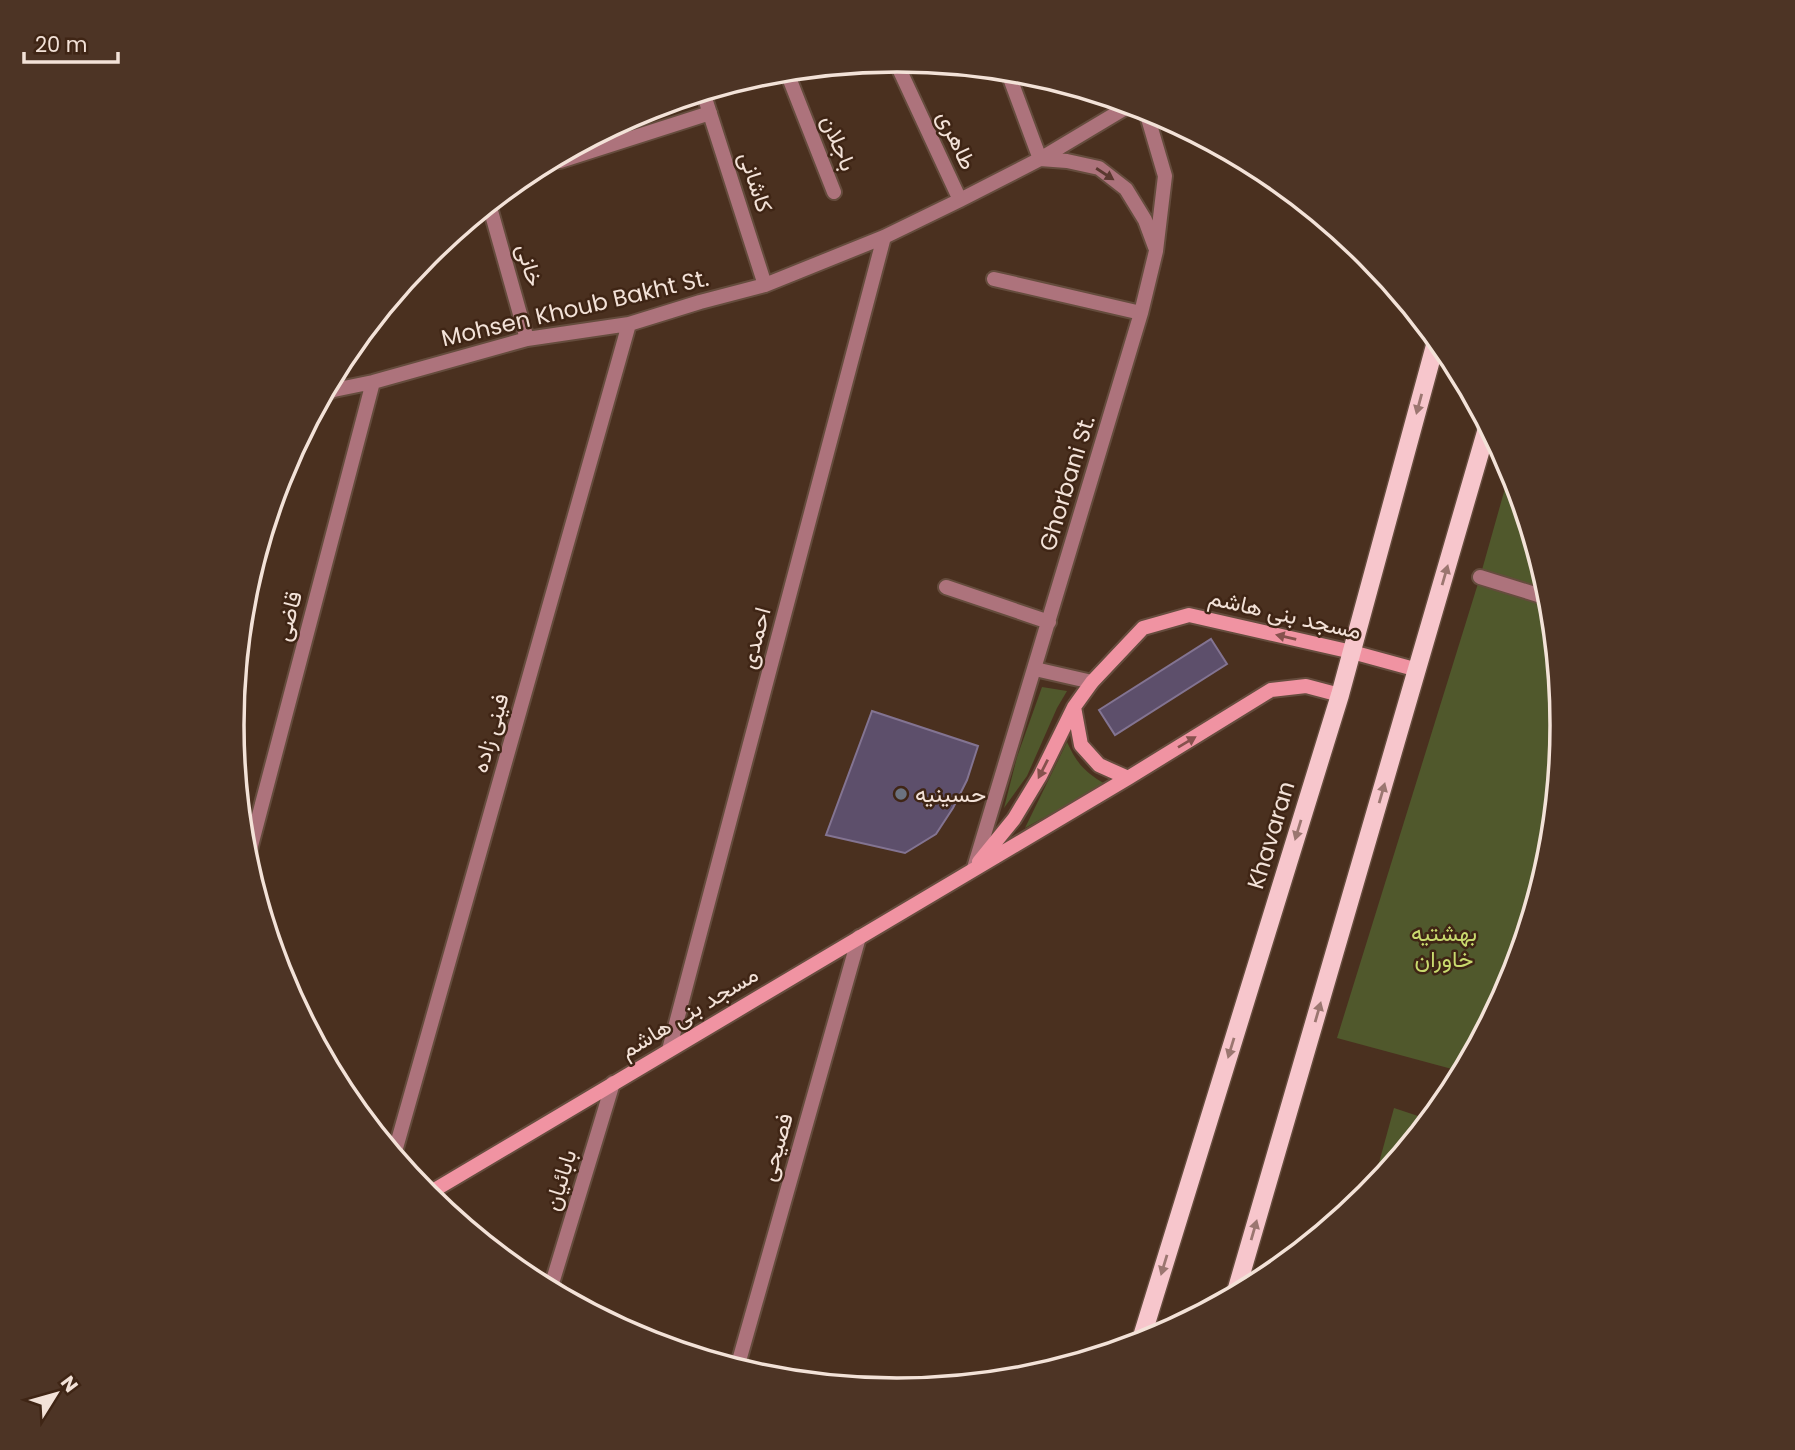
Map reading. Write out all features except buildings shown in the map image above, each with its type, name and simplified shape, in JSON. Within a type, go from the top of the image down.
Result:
[{"type":"main road","name":"Khavaran","points":[[1144,1330],[1340,695],[1433,351]]},
{"type":"main road","points":[[1239,1281],[1484,438]]},
{"type":"main road","name":"مسجد بنی هاشم","points":[[974,868],[1014,818],[1040,776],[1073,708],[1092,682],[1143,628],[1189,615],[1418,670]]},
{"type":"main road","name":"مسجد بنی هاشم","points":[[437,1188],[1128,778],[1271,690],[1306,686],[1340,695]]},
{"type":"main road","points":[[1073,708],[1080,745],[1099,765],[1128,778]]},
{"type":"street","name":"طاهری","points":[[901,72],[960,201]]},
{"type":"street","name":"باجلان","points":[[790,81],[834,192]]},
{"type":"street","points":[[1011,82],[1040,159],[1099,168],[1126,189],[1145,220],[1156,251]]},
{"type":"street","name":"کاشانی","points":[[706,101],[765,285]]},
{"type":"street","name":"Mohsen Khoub Bakht St.","points":[[339,386],[373,382],[527,339],[629,324],[765,285],[884,237],[960,201],[1040,159],[1120,111]]},
{"type":"street","points":[[615,136],[710,113]]},
{"type":"street","name":"Ghorbani St.","points":[[974,868],[1141,313],[1156,251],[1165,176],[1149,122]]},
{"type":"street","name":"خانی","points":[[492,214],[527,339]]},
{"type":"street","name":"احمدی","points":[[669,1050],[884,237]]},
{"type":"street","points":[[994,279],[1141,313]]},
{"type":"street","name":"فینی زاده","points":[[397,1145],[629,324]]},
{"type":"street","name":"قاضی","points":[[254,834],[373,382]]},
{"type":"street","points":[[1480,577],[1537,595]]},
{"type":"street","points":[[946,587],[1049,622]]},
{"type":"street","points":[[1035,669],[1092,682]]},
{"type":"street","name":"فصیحی","points":[[740,1359],[859,937]]},
{"type":"street","name":"بابائیان","points":[[553,1280],[613,1083]]},
{"type":"green space","name":"بهشتیه خاوران","points":[[1505,487],[1528,556],[1545,640],[1551,725],[1549,768],[1538,852],[1516,935],[1483,1014],[1453,1069],[1337,1038]]},
{"type":"green space","points":[[1042,687],[1067,691],[1027,776],[1004,808],[1017,757]]},
{"type":"green space","points":[[1067,742],[1082,767],[1105,784],[1025,828]]},
{"type":"green space","points":[[1394,1108],[1420,1117],[1389,1156],[1378,1168]]},
{"type":"place","name":"حسینیه","points":[[901,794]]}]
